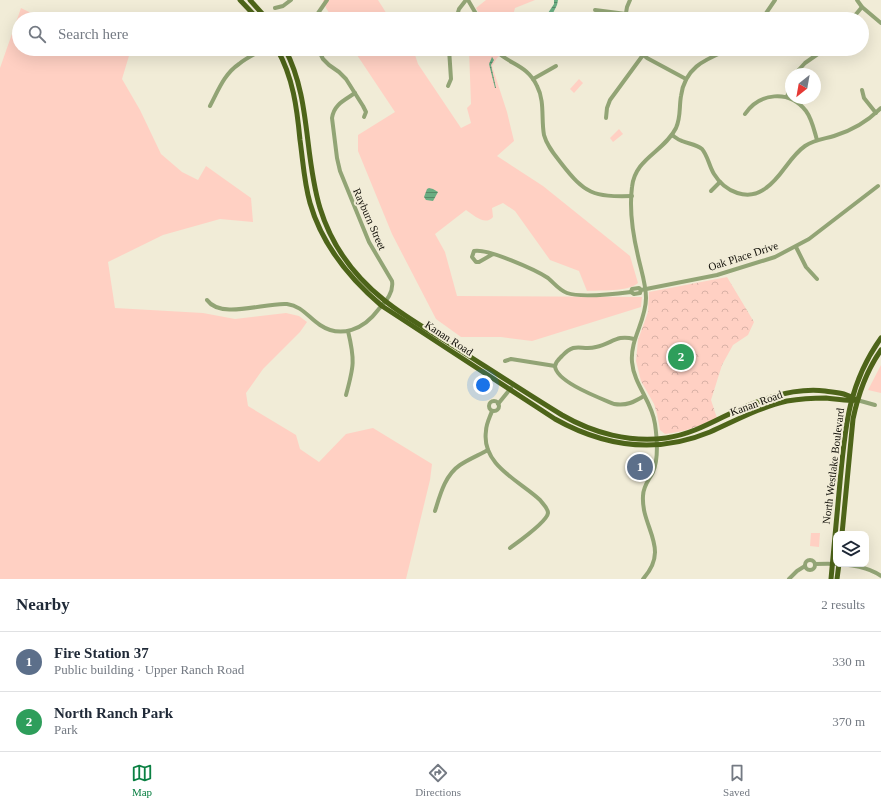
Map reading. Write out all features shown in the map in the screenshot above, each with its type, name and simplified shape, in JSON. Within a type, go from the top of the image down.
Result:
[{"type":"main road","points":[[240,0],[251,12]]},
{"type":"main road","points":[[250,0],[261,12]]},
{"type":"main road","name":"Kanan Road","points":[[280,56],[292,86],[298,117],[306,184],[310,203],[328,245],[342,266],[362,289],[382,306],[555,419],[589,436],[622,444],[656,445],[670,444],[699,436],[764,408],[787,401],[825,398],[854,400]]},
{"type":"main road","name":"Kanan Road","points":[[289,56],[302,95],[313,182],[324,219],[337,246],[348,263],[359,277],[385,301],[562,415],[593,430],[623,437],[656,439],[677,436],[696,430],[763,400],[787,394],[806,391],[845,393],[854,400]]},
{"type":"main road","name":"North Westlake Boulevard","points":[[838,531],[845,429],[862,369],[881,338]]},
{"type":"main road","name":"North Westlake Boulevard","points":[[842,531],[854,400],[881,350]]},
{"type":"main road","name":"North Westlake Boulevard","points":[[831,579],[835,567]]},
{"type":"main road","name":"North Westlake Boulevard","points":[[836,567],[838,579]]},
{"type":"street","points":[[276,8],[283,6],[291,0]]},
{"type":"street","points":[[318,12],[326,0]]},
{"type":"street","points":[[458,12],[467,0],[475,12]]},
{"type":"street","points":[[627,12],[630,0]]},
{"type":"street","points":[[767,12],[775,0]]},
{"type":"street","points":[[857,0],[862,8],[867,12]]},
{"type":"street","points":[[858,12],[862,8]]},
{"type":"street","points":[[595,10],[610,12]]},
{"type":"street","points":[[869,14],[881,23]]},
{"type":"street","points":[[210,106],[223,81],[231,70],[252,56]]},
{"type":"street","points":[[322,56],[329,65],[343,75],[366,112],[364,118]]},
{"type":"street","points":[[448,86],[451,79],[449,56]]},
{"type":"street","points":[[502,56],[523,68],[533,79],[541,96],[543,129],[547,144],[573,178],[583,188],[597,194],[609,196],[632,196]]},
{"type":"street","points":[[606,118],[610,100],[642,56]]},
{"type":"street","points":[[645,56],[686,79]]},
{"type":"street","points":[[643,579],[647,575],[654,559],[654,542],[642,498],[645,487],[656,464],[656,439],[653,413],[636,381],[633,372],[632,356],[634,339],[643,316],[646,299],[634,239],[632,196],[633,180],[640,166],[672,135],[679,120],[681,94],[686,79],[692,70],[703,60],[712,56]]},
{"type":"street","points":[[800,68],[815,56]]},
{"type":"street","points":[[533,79],[556,66]]},
{"type":"street","points":[[862,90],[864,98],[876,114]]},
{"type":"street","name":"Rayburn Street","points":[[207,300],[209,304],[218,308],[228,309],[279,304],[290,305],[304,310],[320,325],[330,330],[348,331],[368,322],[382,306],[392,291],[392,281],[369,242],[336,158],[332,118],[333,112],[338,105],[355,93]]},
{"type":"street","points":[[744,114],[752,105],[762,99],[774,96],[785,98]]},
{"type":"street","points":[[799,104],[806,111],[811,120],[818,140]]},
{"type":"street","points":[[672,135],[681,141],[702,149],[707,156],[713,172],[720,182],[730,190],[739,194],[750,194],[760,192],[771,184],[798,151],[807,145],[818,140],[846,132],[863,123],[876,114],[881,108]]},
{"type":"street","points":[[710,191],[720,182]]},
{"type":"street","name":"Oak Place Drive","points":[[493,254],[479,262],[476,262],[472,257],[472,253],[477,250],[493,254],[509,258],[542,275],[567,293],[614,295],[631,292],[634,294],[643,290],[693,281],[736,270],[775,257],[796,247],[820,232],[878,186]]},
{"type":"street","points":[[796,247],[806,267],[817,279]]},
{"type":"street","points":[[346,395],[353,372],[354,362],[348,331]]},
{"type":"street","points":[[634,339],[621,337],[596,348],[573,348],[568,350],[557,360],[555,366],[557,373],[570,383],[614,404],[628,405],[644,396]]},
{"type":"street","points":[[504,361],[511,359],[555,366]]},
{"type":"street","points":[[492,411],[497,410],[499,407],[498,404],[513,384]]},
{"type":"street","points":[[854,400],[875,405]]},
{"type":"street","points":[[498,404],[494,401],[490,403],[489,408],[492,411],[485,439],[488,450],[492,458],[503,470],[512,479],[530,491],[547,508],[548,513],[546,518],[510,548]]},
{"type":"street","points":[[435,511],[443,485],[454,470],[459,465],[488,450]]},
{"type":"street","points":[[789,579],[809,560],[815,564],[833,564]]},
{"type":"street","points":[[803,567],[810,570],[815,568],[815,564]]},
{"type":"street","points":[[862,567],[881,576]]},
{"type":"green space","points":[[323,0],[378,0],[386,12],[329,12]]},
{"type":"green space","points":[[486,0],[535,0],[515,8],[514,12],[478,12],[476,8]]},
{"type":"green space","points":[[21,8],[29,12],[20,12]]},
{"type":"green space","points":[[12,34],[12,56],[129,56],[122,79],[140,110],[161,154],[182,172],[198,180],[206,166],[251,198],[253,222],[220,219],[163,235],[108,262],[115,308],[203,313],[235,319],[286,313],[299,316],[307,322],[300,332],[263,369],[246,393],[248,406],[296,435],[300,449],[319,462],[346,434],[373,428],[432,464],[430,480],[406,579],[0,579],[0,68]]},
{"type":"green space","points":[[358,56],[415,56],[418,64],[461,128],[471,123],[467,108],[471,104],[469,56],[499,56],[492,66],[507,112],[514,141],[497,156],[543,186],[630,256],[638,283],[628,288],[587,291],[579,271],[550,260],[515,211],[503,203],[492,208],[493,217],[490,220],[487,221],[480,219],[466,210],[435,234],[445,252],[457,296],[642,297],[641,307],[532,341],[501,337],[461,337],[436,319],[392,234],[358,151],[358,135],[395,112]]},
{"type":"green space","points":[[579,79],[583,83],[574,93],[570,89]]},
{"type":"green space","points":[[619,129],[623,134],[613,142],[610,138]]},
{"type":"green space","points":[[727,277],[754,322],[748,335],[733,345],[722,365],[711,400],[717,418],[679,432],[665,434],[660,430],[654,404],[641,381],[636,361],[638,340],[648,312],[649,292]]},
{"type":"green space","points":[[881,365],[881,393],[868,390]]},
{"type":"green space","points":[[811,533],[820,533],[819,547],[810,546]]},
{"type":"shaded area","points":[[554,0],[558,0],[554,12],[549,12],[554,4]]},
{"type":"shaded area","points":[[492,57],[494,60],[491,65],[496,88],[489,64]]},
{"type":"shaded area","points":[[429,188],[438,192],[433,201],[426,200],[424,197],[427,189]]},
{"type":"place","name":"North Ranch Park","points":[[681,357]]},
{"type":"place","name":"Fire Station 37","points":[[640,467]]}]
